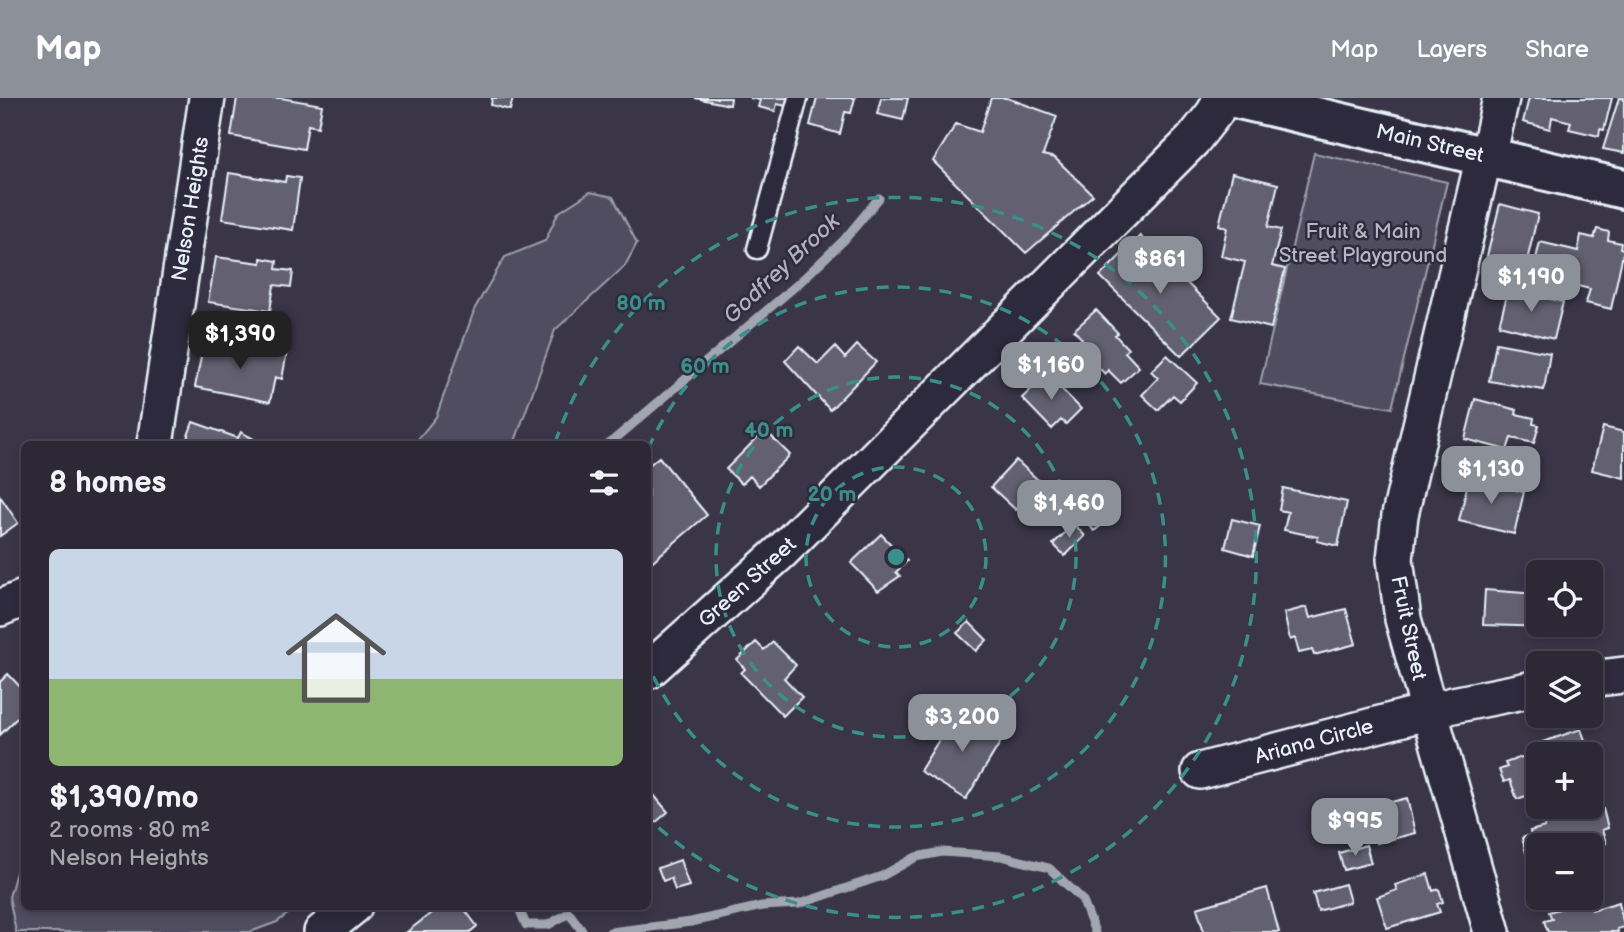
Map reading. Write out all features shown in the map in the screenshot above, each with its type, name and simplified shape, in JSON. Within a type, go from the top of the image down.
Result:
[{"type":"main road","name":"Main Street","points":[[1236,98],[1624,189]]},
{"type":"street","name":"Nelson Heights","points":[[155,441],[207,98]]},
{"type":"street","name":"Green Street","points":[[651,668],[782,551],[1193,140],[1208,122],[1221,98]]},
{"type":"street","name":"Fruit Street","points":[[1492,932],[1400,605],[1396,545],[1404,496],[1501,98]]},
{"type":"street","points":[[0,608],[21,599]]},
{"type":"street","points":[[1603,678],[1624,675]]},
{"type":"street","name":"Ariana Circle","points":[[1200,771],[1429,711],[1526,691]]},
{"type":"street","points":[[322,932],[349,910]]},
{"type":"lane","points":[[757,249],[798,98]]},
{"type":"green space","name":"Fruit & Main Street Playground","points":[[1314,153],[1447,182],[1392,408],[1260,384]]},
{"type":"green space","points":[[590,192],[613,197],[637,243],[625,266],[555,330],[515,441],[416,441],[436,417],[475,308],[505,257],[545,241],[558,213]]},
{"type":"green space","points":[[21,855],[21,910],[293,910],[277,922],[250,932],[16,932],[9,897]]},
{"type":"building","points":[[237,98],[281,98],[322,105],[318,127],[308,125],[304,149],[231,136]]},
{"type":"building","points":[[492,98],[513,98],[510,110],[491,105]]},
{"type":"building","points":[[695,98],[731,98],[730,105]]},
{"type":"building","points":[[750,98],[789,98],[787,106],[777,104],[775,111],[758,107],[760,100]]},
{"type":"building","points":[[817,98],[855,98],[851,113],[845,112],[840,134],[810,125]]},
{"type":"building","points":[[881,98],[908,98],[903,120],[877,114]]},
{"type":"building","points":[[991,98],[1007,98],[1057,116],[1043,155],[1055,158],[1093,195],[1026,253],[933,161],[956,124],[980,132]]},
{"type":"building","points":[[1529,98],[1612,98],[1604,130],[1600,129],[1599,136],[1569,129],[1571,122],[1552,117],[1550,129],[1523,122]]},
{"type":"building","points":[[1619,98],[1624,98],[1624,153],[1603,149]]},
{"type":"building","points":[[229,173],[285,182],[286,176],[300,178],[293,230],[222,219]]},
{"type":"building","points":[[1232,173],[1278,184],[1268,227],[1281,230],[1272,266],[1285,269],[1271,328],[1231,318],[1245,262],[1221,256],[1227,228],[1219,225]]},
{"type":"building","points":[[1500,204],[1538,214],[1526,265],[1521,264],[1517,279],[1496,274],[1495,278],[1487,276],[1492,257],[1487,256]]},
{"type":"building","points":[[1597,229],[1609,232],[1608,240],[1621,243],[1620,248],[1624,249],[1611,309],[1586,303],[1590,289],[1532,275],[1540,242],[1578,251],[1581,235],[1594,238]]},
{"type":"building","points":[[1140,236],[1221,317],[1181,356],[1100,276]]},
{"type":"building","points":[[216,257],[261,263],[261,258],[277,261],[276,269],[293,271],[291,287],[274,285],[270,311],[208,302]]},
{"type":"building","points":[[1509,288],[1563,302],[1554,339],[1499,325]]},
{"type":"building","points":[[1096,310],[1118,333],[1115,335],[1128,349],[1125,352],[1139,367],[1121,383],[1108,370],[1105,374],[1076,345],[1082,339],[1074,330]]},
{"type":"building","points":[[204,342],[263,354],[264,347],[287,352],[282,379],[275,377],[270,402],[195,387]]},
{"type":"building","points":[[1496,343],[1550,353],[1544,390],[1489,381]]},
{"type":"building","points":[[857,345],[876,362],[830,410],[785,361],[799,346],[818,364],[835,347],[845,358]]},
{"type":"building","points":[[1167,355],[1197,383],[1180,401],[1173,395],[1158,410],[1142,395],[1158,378],[1151,371]]},
{"type":"building","points":[[1047,374],[1081,409],[1066,424],[1061,420],[1052,429],[1022,398]]},
{"type":"building","points":[[1475,399],[1517,410],[1516,414],[1534,418],[1533,424],[1539,425],[1534,443],[1511,438],[1507,450],[1465,439]]},
{"type":"building","points":[[193,422],[238,438],[241,432],[258,441],[186,441]]},
{"type":"building","points":[[1603,427],[1624,432],[1624,478],[1592,470]]},
{"type":"building","points":[[765,430],[790,455],[759,486],[750,476],[742,484],[726,469]]},
{"type":"building","points":[[659,457],[707,515],[651,562],[651,464]]},
{"type":"building","points":[[1016,460],[1048,489],[1036,502],[1029,496],[1016,510],[991,487]]},
{"type":"building","points":[[1469,478],[1524,492],[1514,534],[1459,521]]},
{"type":"building","points":[[1283,488],[1347,502],[1338,546],[1317,541],[1318,537],[1284,530],[1288,512],[1279,510]]},
{"type":"building","points":[[0,496],[18,523],[0,536]]},
{"type":"building","points":[[1098,507],[1108,520],[1094,531],[1084,518]]},
{"type":"building","points":[[1232,519],[1260,526],[1253,556],[1225,548]]},
{"type":"building","points":[[1074,524],[1085,536],[1065,556],[1053,544]]},
{"type":"building","points":[[881,534],[907,561],[896,572],[900,576],[878,591],[851,563]]},
{"type":"building","points":[[1485,590],[1526,593],[1526,626],[1483,625]]},
{"type":"building","points":[[1307,607],[1310,618],[1346,609],[1356,644],[1314,655],[1312,650],[1299,653],[1295,638],[1290,640],[1284,613]]},
{"type":"building","points":[[969,622],[987,640],[976,651],[957,633]]},
{"type":"building","points":[[756,642],[764,650],[773,642],[796,665],[784,678],[802,697],[783,716],[741,673],[745,669],[737,660]]},
{"type":"building","points":[[8,674],[21,688],[21,714],[0,735],[0,682]]},
{"type":"building","points":[[957,710],[1003,738],[966,799],[920,771]]},
{"type":"building","points":[[1581,729],[1586,742],[1543,742]]},
{"type":"building","points":[[1526,756],[1526,796],[1517,799],[1510,780],[1504,782],[1499,770],[1507,767],[1505,763]]},
{"type":"building","points":[[651,792],[668,812],[651,826]]},
{"type":"building","points":[[1407,798],[1415,833],[1377,843],[1368,808]]},
{"type":"building","points":[[1603,809],[1608,828],[1602,830],[1603,833],[1530,833],[1545,827],[1544,821],[1603,819]]},
{"type":"building","points":[[1526,837],[1526,852],[1522,838]]},
{"type":"building","points":[[1366,845],[1371,863],[1344,870],[1339,853]]},
{"type":"building","points":[[680,860],[689,886],[675,890],[671,878],[663,881],[658,868]]},
{"type":"building","points":[[1428,874],[1433,891],[1439,889],[1443,902],[1437,904],[1440,912],[1387,928],[1377,897],[1397,890],[1395,885]]},
{"type":"building","points":[[1345,884],[1350,902],[1318,911],[1313,893]]},
{"type":"building","points":[[1267,888],[1279,932],[1204,932],[1197,908]]},
{"type":"building","points":[[1619,902],[1624,927],[1617,929],[1618,932],[1548,932],[1544,921],[1552,919],[1549,912],[1603,910],[1603,907]]},
{"type":"building","points":[[435,910],[465,910],[477,926],[470,932],[407,932]]},
{"type":"waterway","name":"Godfrey Brook","points":[[613,441],[799,283],[844,240],[879,198]]},
{"type":"waterway","name":"Godfrey Brook","points":[[610,932],[691,922],[762,906],[799,904],[882,876],[916,857],[942,852],[1001,856],[1049,868],[1082,899],[1095,932]]},
{"type":"waterway","name":"Godfrey Brook","points":[[520,910],[526,925],[548,925],[569,913],[583,932]]}]
